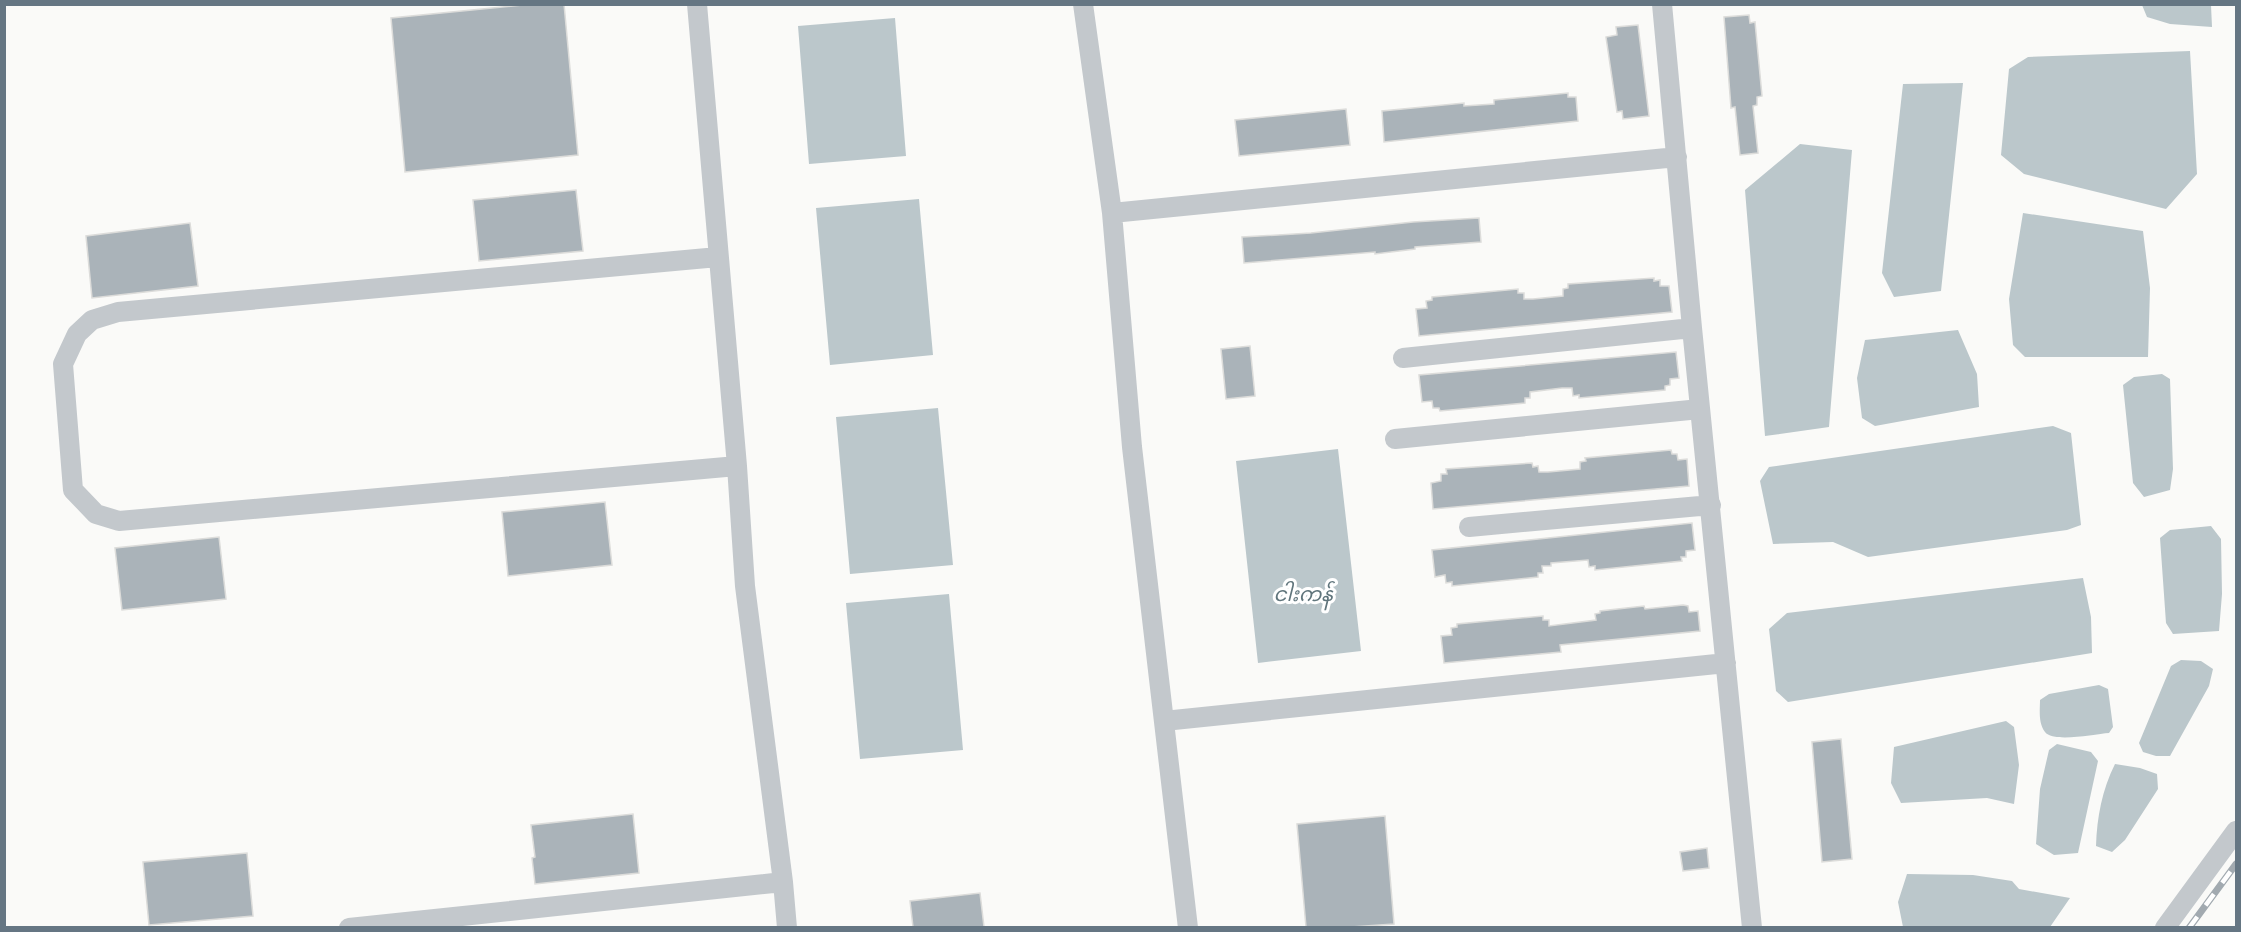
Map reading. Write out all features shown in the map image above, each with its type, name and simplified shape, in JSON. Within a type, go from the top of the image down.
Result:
[{"type":"street","points":[[697,4],[717,257],[737,466],[745,586],[787,927]]},
{"type":"street","points":[[1083,4],[1112,213],[1132,447],[1188,927]]},
{"type":"street","points":[[1662,4],[1752,927]]},
{"type":"street","points":[[1112,213],[1677,157]]},
{"type":"street","points":[[717,257],[118,312],[92,320],[77,334],[63,364],[73,490],[96,514],[119,521],[737,466]]},
{"type":"street","points":[[1403,358],[1692,328]]},
{"type":"street","points":[[1395,439],[1700,409]]},
{"type":"street","points":[[1469,527],[1711,505]]},
{"type":"street","points":[[1164,721],[1726,663]]},
{"type":"street","points":[[2165,927],[2236,832]]},
{"type":"street","points":[[349,927],[783,882]]},
{"type":"water","points":[[2142,5],[2211,5],[2212,27],[2170,24],[2147,17]]},
{"type":"water","points":[[895,18],[906,156],[809,164],[798,26]]},
{"type":"water","points":[[2190,51],[2197,174],[2166,209],[2024,174],[2001,155],[2009,69],[2028,57]]},
{"type":"water","points":[[1963,83],[1941,291],[1894,297],[1882,273],[1903,84]]},
{"type":"water","points":[[1800,144],[1852,150],[1829,427],[1765,436],[1745,190]]},
{"type":"water","points":[[919,199],[933,355],[830,365],[816,208]]},
{"type":"water","points":[[2023,213],[2143,231],[2150,288],[2148,357],[2025,357],[2013,345],[2009,299]]},
{"type":"water","points":[[1958,330],[1977,374],[1979,407],[1875,426],[1862,418],[1857,378],[1865,340]]},
{"type":"water","points":[[2162,374],[2170,379],[2173,469],[2170,490],[2144,497],[2133,483],[2123,385],[2134,377]]},
{"type":"water","points":[[938,408],[953,565],[850,574],[836,417]]},
{"type":"water","points":[[2053,426],[2071,433],[2081,525],[2067,530],[1868,557],[1833,542],[1773,544],[1760,481],[1769,467]]},
{"type":"water","name":"ငါးကန်","points":[[1338,449],[1361,651],[1258,663],[1236,461]]},
{"type":"water","points":[[2211,526],[2221,539],[2222,594],[2219,631],[2173,634],[2166,623],[2160,538],[2170,530]]},
{"type":"water","points":[[2083,578],[2091,617],[2092,653],[1788,702],[1776,691],[1769,629],[1787,613]]},
{"type":"water","points":[[949,594],[963,750],[860,759],[846,603]]},
{"type":"water","points":[[2181,660],[2201,661],[2213,669],[2209,686],[2170,756],[2156,756],[2143,752],[2139,743],[2171,666]]},
{"type":"water","points":[[2099,685],[2108,689],[2113,727],[2109,733],[2056,737],[2045,732],[2040,720],[2040,700],[2049,694]]},
{"type":"water","points":[[2006,721],[2014,727],[2019,765],[2014,804],[1987,798],[1901,803],[1891,783],[1894,747]]},
{"type":"water","points":[[2057,744],[2091,752],[2098,761],[2078,853],[2054,855],[2036,844],[2040,789],[2049,750]]},
{"type":"water","points":[[2115,764],[2140,768],[2157,774],[2158,789],[2125,840],[2112,852],[2096,846],[2101,804]]},
{"type":"water","points":[[1907,874],[1973,875],[2012,881],[2019,889],[2070,898],[2050,927],[1903,927],[1898,902]]},
{"type":"building","points":[[532,4],[564,4],[578,155],[405,172],[391,18]]},
{"type":"building","points":[[1749,15],[1750,23],[1755,22],[1762,96],[1757,97],[1757,105],[1753,106],[1758,153],[1740,155],[1735,107],[1731,108],[1724,17]]},
{"type":"building","points":[[1638,25],[1649,116],[1623,119],[1622,111],[1617,112],[1606,37],[1617,35],[1616,27]]},
{"type":"building","points":[[1568,93],[1568,97],[1576,97],[1578,121],[1384,142],[1382,111],[1464,103],[1464,106],[1494,104],[1494,100]]},
{"type":"building","points":[[1346,109],[1350,145],[1239,156],[1235,120]]},
{"type":"building","points":[[576,190],[583,251],[479,261],[473,200]]},
{"type":"building","points":[[1479,218],[1481,242],[1415,247],[1415,249],[1375,254],[1375,252],[1244,263],[1242,237]]},
{"type":"building","points":[[190,223],[198,286],[92,298],[86,236]]},
{"type":"building","points":[[1654,278],[1654,281],[1660,280],[1660,286],[1669,286],[1672,312],[1419,336],[1416,309],[1427,308],[1426,301],[1432,300],[1432,297],[1518,289],[1518,293],[1524,293],[1524,299],[1533,299],[1563,296],[1563,289],[1568,288],[1568,284]]},
{"type":"building","points":[[1250,346],[1255,396],[1226,399],[1221,349]]},
{"type":"building","points":[[1676,352],[1679,378],[1670,379],[1670,385],[1665,386],[1665,390],[1579,398],[1579,395],[1573,396],[1572,388],[1562,388],[1530,392],[1530,398],[1525,398],[1525,403],[1440,411],[1439,408],[1433,408],[1432,401],[1422,402],[1419,375]]},
{"type":"building","points":[[1671,450],[1672,454],[1677,454],[1678,460],[1687,459],[1689,486],[1433,509],[1431,483],[1441,481],[1441,474],[1447,474],[1446,469],[1532,463],[1533,467],[1538,466],[1539,472],[1548,472],[1580,469],[1580,462],[1586,461],[1585,458]]},
{"type":"building","points":[[605,502],[612,565],[508,576],[502,512]]},
{"type":"building","points":[[1692,523],[1695,550],[1686,551],[1686,557],[1681,557],[1682,561],[1595,570],[1595,566],[1589,567],[1588,560],[1551,563],[1551,566],[1542,566],[1543,573],[1538,573],[1538,577],[1452,586],[1452,582],[1446,583],[1445,575],[1435,577],[1432,550]]},
{"type":"building","points":[[219,537],[226,599],[122,610],[115,548]]},
{"type":"building","points":[[1644,606],[1645,609],[1688,606],[1689,612],[1698,611],[1700,631],[1560,645],[1561,652],[1444,663],[1441,636],[1452,635],[1451,628],[1457,627],[1457,624],[1543,616],[1543,620],[1549,620],[1549,626],[1596,620],[1595,614],[1600,611]]},
{"type":"building","points":[[1841,739],[1852,859],[1822,862],[1812,742]]},
{"type":"building","points":[[633,814],[639,873],[535,884],[532,858],[535,857],[531,825]]},
{"type":"building","points":[[1385,816],[1394,924],[1306,927],[1297,824]]},
{"type":"building","points":[[1707,848],[1709,868],[1683,871],[1680,852]]},
{"type":"building","points":[[247,853],[253,916],[149,925],[143,862]]},
{"type":"building","points":[[980,893],[984,927],[913,927],[910,901]]},
{"type":"railway","points":[[2189,928],[2236,864]]}]
